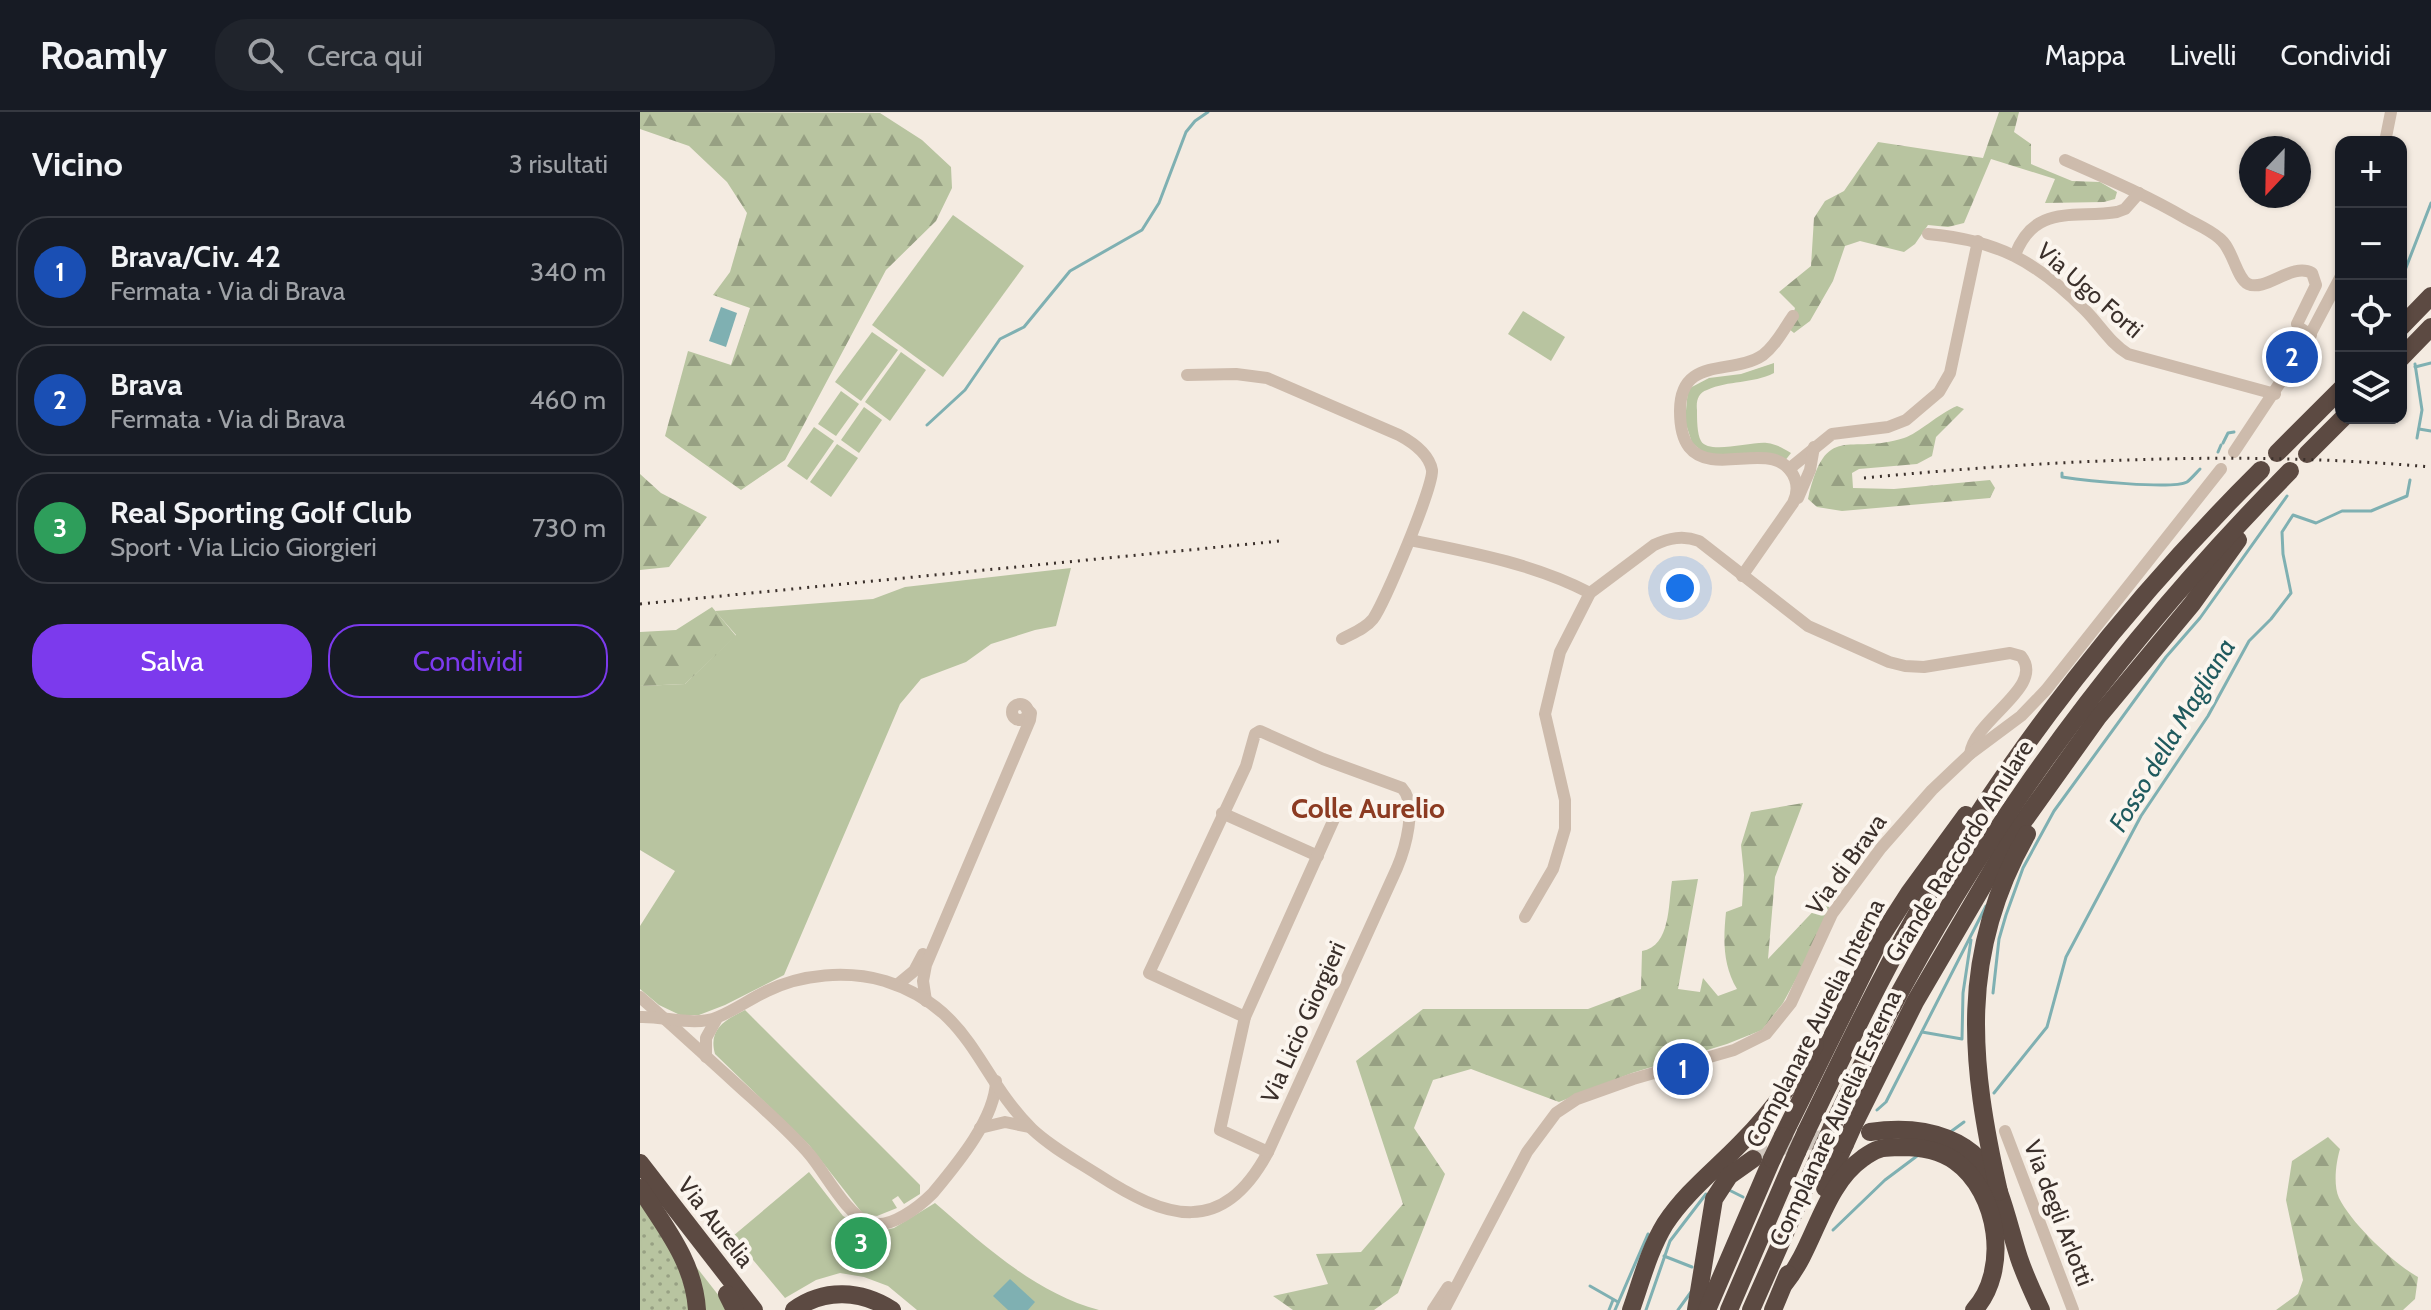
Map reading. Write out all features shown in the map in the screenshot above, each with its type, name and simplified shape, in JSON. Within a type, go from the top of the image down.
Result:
[{"type":"highway","points":[[2407,321],[2431,296]]},
{"type":"highway","points":[[2407,352],[2431,327]]},
{"type":"highway","points":[[2277,453],[2335,395]]},
{"type":"highway","points":[[2307,454],[2337,424]]},
{"type":"highway","name":"Grande Raccordo Anulare","points":[[1729,1310],[1806,1132],[1866,1007],[1920,908],[1973,824],[2030,740],[2084,669],[2179,557],[2261,470]]},
{"type":"highway","name":"Grande Raccordo Anulare","points":[[1751,1310],[1832,1127],[1885,1018],[1974,862],[2034,772],[2134,642],[2285,477]]},
{"type":"highway","name":"Complanare Aurelia Esterna","points":[[1773,1310],[1845,1144],[1862,1128],[1897,1035],[2008,843],[2070,755],[2198,596],[2285,477]]},
{"type":"highway","name":"Complanare Aurelia Interna","points":[[1707,1310],[1772,1159],[1866,965],[1895,914],[1955,829],[2003,768],[2030,740]]},
{"type":"highway","points":[[2041,1310],[2020,1260],[1999,1192],[1976,1069],[1974,1017],[1980,960],[1988,929],[2019,849],[2063,776],[2070,755]]},
{"type":"highway","points":[[1631,1310],[1651,1252],[1667,1221],[1691,1190],[1741,1144],[1781,1100],[1866,965]]},
{"type":"highway","points":[[1862,1128],[1952,1149],[1985,1167],[1999,1192]]},
{"type":"highway","points":[[1785,1283],[1805,1254],[1833,1194],[1848,1171],[1872,1152],[1914,1138]]},
{"type":"highway","points":[[1952,1149],[1976,1183],[1989,1212],[1994,1233],[1996,1261],[1993,1278],[1974,1310]]},
{"type":"highway","points":[[640,1155],[662,1192]]},
{"type":"highway","points":[[1696,1310],[1714,1199],[1729,1176],[1753,1159]]},
{"type":"highway","name":"Via Aurelia","points":[[640,1163],[754,1310]]},
{"type":"highway","points":[[640,1185],[685,1261],[694,1287],[697,1310]]},
{"type":"highway","name":"Via Aurelia","points":[[640,1185],[734,1305]]},
{"type":"highway","points":[[794,1310],[815,1299],[840,1294],[868,1298],[892,1310]]},
{"type":"street","points":[[2386,136],[2391,112]]},
{"type":"street","points":[[2065,160],[2139,193],[2221,239],[2248,284],[2257,285],[2301,270],[2312,273],[2316,285],[2297,324],[2311,335]]},
{"type":"street","name":"Via Ugo Forti","points":[[2015,255],[2027,234],[2043,220],[2064,215],[2117,212],[2127,207],[2139,193]]},
{"type":"street","name":"Via Ugo Forti","points":[[1928,234],[1978,241],[2015,255],[2066,293],[2128,354],[2275,394]]},
{"type":"street","points":[[1789,469],[1832,434],[1888,427],[1902,422],[1944,386],[1950,373],[1978,241]]},
{"type":"street","points":[[2234,452],[2275,394],[2311,335],[2339,280]]},
{"type":"street","points":[[1793,316],[1777,341],[1762,356],[1696,375],[1683,392],[1680,413],[1685,440],[1702,457],[1718,460],[1762,459],[1789,469],[1797,486],[1793,503]]},
{"type":"street","points":[[1187,375],[1236,374],[1267,378],[1386,428],[1411,442],[1426,458],[1432,472],[1410,540],[1375,616],[1364,628],[1342,639]]},
{"type":"street","points":[[1742,576],[1802,492],[1814,447]]},
{"type":"street","name":"Via di Brava","points":[[1444,1310],[1527,1152],[1550,1118],[1577,1099],[1633,1079],[1745,1047],[1766,1034],[1791,1003],[1832,914],[1916,806],[1970,754],[2021,716],[2046,690],[2221,469]]},
{"type":"street","points":[[1525,917],[1553,869],[1563,841],[1565,800],[1546,726],[1545,708],[1560,652],[1581,609],[1595,590],[1654,545],[1677,537],[1702,543],[1808,626],[1897,664],[1924,667],[2006,653],[2021,656],[2028,668],[2026,679],[1978,732],[1970,754]]},
{"type":"street","points":[[1410,540],[1485,555],[1577,587],[1595,590]]},
{"type":"street","points":[[897,985],[914,971],[930,946],[1031,717],[1031,712],[1023,714]]},
{"type":"street","name":"Via Licio Giorgieri","points":[[640,1017],[692,1021],[717,1018],[770,989],[798,979],[856,975],[897,985],[926,1001],[962,1031],[1032,1129],[1052,1145],[1149,1205],[1178,1212],[1209,1208],[1234,1197],[1253,1178],[1268,1152],[1397,868],[1407,841],[1408,802],[1407,793],[1399,786],[1257,731],[1246,766],[1222,813]]},
{"type":"street","points":[[1245,1017],[1149,973],[1222,813],[1318,856]]},
{"type":"street","points":[[1268,1152],[1220,1130],[1245,1017],[1334,819]]},
{"type":"street","points":[[926,1001],[923,976],[930,946]]},
{"type":"street","points":[[640,997],[788,1132],[817,1163],[850,1209],[872,1224],[893,1220],[929,1197],[980,1128],[993,1103],[996,1081]]},
{"type":"street","points":[[706,1057],[706,1035],[717,1018]]},
{"type":"street","points":[[980,1128],[1005,1122],[1032,1129]]},
{"type":"street","name":"Via degli Arlotti","points":[[2005,1131],[2073,1310]]},
{"type":"street","points":[[1433,1310],[1449,1284],[1467,1267]]},
{"type":"green space","points":[[640,112],[880,113],[922,140],[951,167],[952,188],[936,221],[886,270],[785,460],[741,490],[665,436],[688,351],[731,365],[750,308],[713,295],[730,272],[747,213],[727,182],[689,146],[640,129]]},
{"type":"green space","points":[[1999,112],[2019,112],[2014,132],[2031,144],[2031,164],[2072,181],[2100,182],[2117,192],[2115,199],[2045,203],[2055,179],[1991,159],[1964,223],[1948,227],[1928,225],[1915,244],[1904,252],[1860,241],[1845,246],[1833,281],[1810,321],[1794,333],[1789,329],[1795,308],[1779,292],[1811,266],[1814,218],[1825,201],[1844,191],[1878,142],[1983,158]]},
{"type":"green space","points":[[953,215],[1024,266],[943,377],[872,325]]},
{"type":"green space","points":[[1523,311],[1565,337],[1551,361],[1508,334]]},
{"type":"green space","points":[[872,332],[898,350],[861,401],[835,382]]},
{"type":"green space","points":[[901,352],[926,370],[890,421],[865,402]]},
{"type":"green space","points":[[1774,363],[1774,373],[1702,393],[1697,404],[1698,426],[1701,441],[1706,445],[1770,444],[1791,453],[1784,462],[1708,456],[1692,443],[1685,421],[1688,389],[1709,378],[1741,374]]},
{"type":"green space","points":[[841,391],[859,404],[836,436],[818,424]]},
{"type":"green space","points":[[1957,406],[1964,409],[1936,437],[1932,456],[1917,464],[1859,469],[1852,473],[1853,488],[1894,489],[1990,480],[1995,488],[1990,498],[1842,511],[1817,507],[1808,499],[1815,474],[1832,450],[1904,438]]},
{"type":"green space","points":[[864,407],[882,420],[859,453],[841,440]]},
{"type":"green space","points":[[814,427],[834,441],[807,480],[787,466]]},
{"type":"green space","points":[[837,444],[858,458],[831,497],[810,482]]},
{"type":"green space","points":[[640,474],[661,493],[707,517],[669,567],[640,570]]},
{"type":"green space","points":[[1071,568],[1056,626],[991,644],[966,662],[921,679],[900,704],[784,975],[699,1015],[680,1015],[659,1005],[640,989],[640,926],[675,871],[640,850],[640,686],[685,684],[736,635],[715,611],[873,599],[905,587]]},
{"type":"green space","points":[[712,607],[736,636],[685,684],[640,686],[640,632],[676,630]]},
{"type":"green space","points":[[1803,803],[1775,877],[1768,959],[1822,902],[1831,901],[1822,931],[1783,1003],[1762,1030],[1632,1073],[1559,1102],[1471,1069],[1433,1080],[1414,1128],[1445,1174],[1398,1293],[1374,1310],[1293,1310],[1273,1296],[1328,1284],[1316,1254],[1361,1252],[1403,1204],[1356,1061],[1423,1009],[1588,1009],[1641,989],[1642,951],[1651,948],[1663,933],[1672,881],[1698,879],[1678,989],[1700,992],[1703,978],[1718,996],[1737,989],[1727,962],[1725,923],[1726,912],[1742,906],[1744,875],[1741,845],[1751,812]]},
{"type":"green space","points":[[745,1010],[920,1185],[920,1194],[904,1204],[898,1196],[892,1200],[897,1208],[877,1216],[863,1214],[809,1145],[715,1054],[714,1038],[720,1026]]},
{"type":"green space","points":[[2328,1137],[2340,1149],[2336,1187],[2345,1208],[2374,1242],[2418,1277],[2415,1299],[2403,1310],[2276,1310],[2298,1294],[2303,1280],[2286,1200],[2292,1161]]},
{"type":"green space","points":[[809,1172],[843,1216],[873,1233],[894,1228],[935,1203],[1032,1280],[1099,1310],[917,1310],[888,1286],[864,1277],[840,1273],[816,1280],[785,1298],[733,1236]]},
{"type":"green space","points":[[640,1197],[669,1238],[692,1310],[640,1310]]},
{"type":"green space","points":[[694,1264],[730,1310],[704,1310]]},
{"type":"water","points":[[721,307],[737,313],[726,347],[709,341]]},
{"type":"water","points":[[1010,1279],[1035,1302],[1028,1310],[1008,1310],[993,1296]]},
{"type":"waterway","points":[[927,425],[965,390],[1000,339],[1024,327],[1070,271],[1142,230],[1159,203],[1186,132],[1208,112]]},
{"type":"waterway","name":"Fosso della Magliana","points":[[2402,280],[2431,203]]},
{"type":"waterway","points":[[2415,367],[2431,363]]},
{"type":"waterway","name":"Fosso della Magliana","points":[[2415,364],[2422,410],[2417,438]]},
{"type":"waterway","points":[[2419,429],[2431,431]]},
{"type":"waterway","points":[[2223,443],[2228,433],[2234,432]]},
{"type":"waterway","points":[[2218,452],[2221,445]]},
{"type":"waterway","points":[[2062,473],[2062,477],[2164,485],[2187,482],[2200,469]]},
{"type":"waterway","name":"Fosso della Magliana","points":[[1994,1093],[2047,1027],[2066,957],[2141,816],[2208,716],[2249,641],[2291,593],[2282,532],[2293,515],[2316,523],[2342,511],[2371,511],[2407,496],[2410,480]]},
{"type":"waterway","points":[[1993,993],[1999,939],[2006,915],[2023,868],[2054,811],[2166,657],[2200,618],[2287,496]]},
{"type":"waterway","points":[[1877,1110],[1886,1102],[1986,906]]},
{"type":"waterway","points":[[1922,1032],[1962,1039],[1963,993],[1971,940]]},
{"type":"waterway","name":"Fosso della Magliana","points":[[1949,1133],[1964,1122]]},
{"type":"waterway","name":"Fosso della Magliana","points":[[1833,1230],[1885,1180],[1917,1156]]},
{"type":"waterway","points":[[1729,1190],[1743,1197]]},
{"type":"waterway","points":[[1646,1310],[1670,1241],[1706,1194]]},
{"type":"waterway","points":[[1615,1310],[1648,1234]]},
{"type":"waterway","points":[[1664,1256],[1692,1267]]},
{"type":"waterway","points":[[1590,1286],[1618,1302]]},
{"type":"waterway","name":"Fosso della Magliana","points":[[1678,1310],[1691,1292]]},
{"type":"waterway","points":[[1609,1310],[1613,1300]]},
{"type":"tunnel","points":[[1753,1159],[1784,1146],[1840,1137]]},
{"type":"railway","points":[[1864,478],[2005,466],[2147,459],[2289,459],[2431,467]]},
{"type":"railway","points":[[640,604],[1280,541]]},
{"type":"place","name":"Brava","points":[[2292,357]]},
{"type":"place","name":"Brava/Civ. 42","points":[[1683,1069]]},
{"type":"place","name":"Real Sporting Golf Club","points":[[861,1243]]},
{"type":"district","name":"Colle Aurelio","points":[[1368,808]]}]
